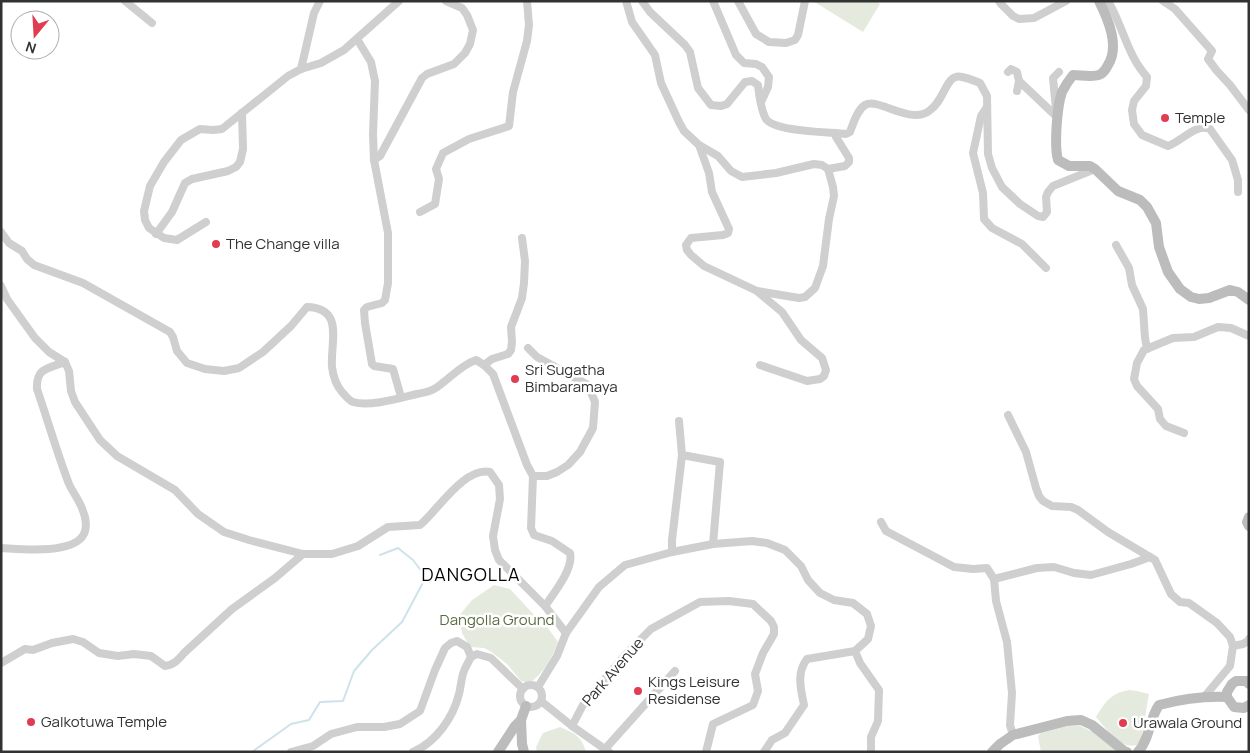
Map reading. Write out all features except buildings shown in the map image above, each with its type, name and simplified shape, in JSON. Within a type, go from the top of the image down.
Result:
[{"type":"street","points":[[125,1],[152,23]]},
{"type":"street","points":[[301,70],[314,12],[320,1]]},
{"type":"street","points":[[206,222],[177,240],[164,238],[156,234],[149,228],[145,220],[144,211],[150,186],[164,162],[181,140],[200,128],[222,129],[288,76],[321,63],[344,50],[399,1]]},
{"type":"street","points":[[374,160],[380,156],[422,78],[427,74],[454,64],[465,53],[470,44],[473,30],[468,15],[462,8],[446,1]]},
{"type":"street","points":[[420,212],[435,204],[439,179],[436,169],[443,153],[469,139],[509,126],[513,92],[527,41],[529,25],[527,1]]},
{"type":"street","points":[[626,1],[632,22],[655,55],[661,83],[679,122],[684,131],[699,145],[718,156],[731,171],[742,177],[776,173],[814,164],[822,165],[828,169],[834,196],[823,266],[815,288],[805,297],[799,298],[757,291]]},
{"type":"street","points":[[642,1],[650,12],[690,52],[698,88],[711,105],[721,106],[727,104],[745,82],[752,81],[758,85],[767,120],[773,125],[788,129],[846,134],[850,132],[860,110],[865,105],[872,103],[903,113],[920,115],[928,112],[939,101],[952,79],[963,77],[980,83],[987,96],[988,154],[992,168],[1002,187],[1020,204],[1038,216],[1043,217],[1047,212],[1046,197],[1053,186],[1095,169]]},
{"type":"street","points":[[713,1],[736,55],[744,63],[756,64],[762,67],[769,77],[768,86],[761,102]]},
{"type":"street","points":[[738,1],[756,34],[769,42],[786,44],[795,40],[798,36],[805,1]]},
{"type":"street","points":[[1000,1],[1013,16],[1019,19],[1034,18],[1066,1]]},
{"type":"street","points":[[1057,117],[1062,93],[1073,75],[1097,76],[1103,74],[1111,60],[1113,37],[1099,1]]},
{"type":"street","points":[[1108,1],[1128,49],[1139,69],[1147,77],[1146,86],[1134,101],[1132,110],[1134,124],[1142,135],[1168,146],[1176,143],[1197,128],[1204,127],[1210,129],[1232,160],[1238,180],[1238,192]]},
{"type":"street","points":[[1163,1],[1175,9],[1212,51],[1208,59],[1249,110]]},
{"type":"street","points":[[357,39],[371,62],[375,81],[374,160],[388,233],[388,283],[385,300],[364,310],[365,323],[372,364],[393,369],[401,397]]},
{"type":"street","points":[[1008,72],[1011,69],[1017,72],[1019,81],[1018,91]]},
{"type":"street","points":[[1059,72],[1053,78],[1057,117],[1056,152],[1058,160],[1069,166],[1090,166],[1118,191],[1140,200],[1147,207],[1156,223],[1160,247],[1168,272],[1180,289],[1191,297],[1200,299],[1209,298],[1230,290],[1238,292],[1249,300]]},
{"type":"street","points":[[1019,81],[1057,117]]},
{"type":"street","points":[[987,106],[981,116],[973,153],[983,193],[984,219],[992,228],[1022,244],[1046,268]]},
{"type":"street","points":[[156,234],[172,212],[185,183],[192,179],[228,171],[236,167],[240,162],[243,149],[242,113]]},
{"type":"street","points":[[828,169],[845,166],[849,162],[849,158],[835,133]]},
{"type":"street","points":[[699,145],[709,173],[712,192],[730,229],[728,233],[723,235],[691,238],[686,245],[687,250],[691,256],[704,266],[757,291],[782,312],[801,340],[822,358],[826,370],[824,376],[820,379],[807,380],[760,365]]},
{"type":"street","points":[[1,232],[34,265],[83,282],[170,332],[176,351],[187,363],[205,369],[224,371],[239,368],[263,352],[291,326],[307,307],[326,312],[331,320],[334,330],[333,373],[339,389],[353,402],[374,403],[433,390],[467,363],[476,360],[484,365],[493,374],[532,476],[531,528],[534,535],[570,552],[570,564],[545,606]]},
{"type":"street","points":[[484,365],[492,359],[508,354],[511,350],[510,327],[522,298],[524,283],[525,261],[522,238]]},
{"type":"street","points":[[1116,245],[1129,268],[1132,285],[1143,309],[1145,338],[1148,349]]},
{"type":"street","points":[[1,286],[7,299],[36,338],[49,352],[65,362],[69,371],[71,390],[75,402],[100,440],[116,456],[175,490],[198,514],[224,532],[303,554],[332,554],[358,546],[388,527],[420,525],[450,492],[467,478],[484,471],[490,472],[499,485],[500,499],[493,536],[499,560],[545,606],[566,633]]},
{"type":"street","points":[[1184,433],[1166,426],[1160,419],[1158,409],[1137,386],[1134,379],[1137,364],[1144,350],[1173,338],[1194,337],[1218,327],[1231,328],[1249,336]]},
{"type":"street","points":[[528,348],[537,356],[588,385],[595,402],[593,428],[580,452],[568,465],[558,472],[547,476],[532,476]]},
{"type":"street","points":[[1,548],[38,550],[68,546],[82,537],[85,530],[84,511],[70,486],[37,389],[37,378],[42,371],[65,362]]},
{"type":"street","points":[[1008,415],[1026,452],[1036,488],[1043,501],[1052,506],[1071,507],[1078,510],[1108,532],[1150,557],[1154,560],[1171,594],[1180,602],[1189,603],[1217,623],[1230,638],[1233,646],[1230,666],[1205,696]]},
{"type":"street","points":[[672,552],[682,455],[679,421]]},
{"type":"street","points":[[682,455],[720,462],[713,544]]},
{"type":"street","points":[[1249,517],[1247,522],[1249,526]]},
{"type":"street","points":[[881,522],[886,531],[954,567],[987,568],[994,579],[996,601],[1008,642],[1012,693],[1010,725],[1013,735]]},
{"type":"street","points":[[538,687],[557,656],[566,633],[599,587],[625,565],[672,552],[713,544],[752,541],[767,543],[785,550],[801,566],[808,580],[820,593],[834,600],[852,603],[867,614],[871,626],[868,639],[855,651],[807,659],[802,665],[800,679],[804,705],[785,733],[772,740],[764,752]]},
{"type":"street","points":[[1,663],[25,649],[33,650],[52,643],[73,639],[83,642],[99,653],[118,656],[134,654],[150,656],[165,666],[170,665],[178,660],[232,609],[275,578],[303,554]]},
{"type":"street","points":[[994,579],[1037,568],[1054,567],[1074,573],[1091,575],[1150,557]]},
{"type":"street","name":"Park Avenue","points":[[572,726],[583,705],[625,655],[651,629],[700,602],[729,601],[753,604],[771,621],[774,627],[774,634],[763,653],[756,674],[758,691],[753,705],[712,724],[706,752]]},
{"type":"street","points":[[1233,646],[1243,644],[1249,639]]},
{"type":"street","points":[[291,752],[313,746],[331,734],[357,727],[384,727],[400,724],[420,711],[445,648],[457,641],[467,647],[471,657]]},
{"type":"street","points":[[855,651],[860,663],[879,690],[878,720],[871,737],[871,752]]},
{"type":"street","points":[[413,752],[424,750],[450,715],[459,696],[464,672],[471,657],[477,654],[491,658],[523,689]]},
{"type":"street","points":[[541,701],[572,726],[607,750],[675,671]]},
{"type":"street","points":[[1248,680],[1236,681],[1227,692],[1234,707],[1244,708],[1249,705]]},
{"type":"street","points":[[532,685],[538,687],[542,693],[541,701],[533,707],[526,706],[520,698],[523,689],[532,685]]},
{"type":"street","points":[[1138,752],[1144,746],[1154,711],[1159,705],[1205,696],[1228,697]]},
{"type":"street","points":[[524,752],[521,720],[526,706]]},
{"type":"street","points":[[498,752],[521,720]]},
{"type":"street","points":[[992,752],[1013,735],[1067,720],[1080,720],[1092,725],[1126,752]]},
{"type":"green space","points":[[813,1],[876,1],[880,4],[863,32]]},
{"type":"green space","name":"Dangolla Ground","points":[[494,585],[510,589],[548,628],[558,642],[547,665],[530,683],[521,681],[507,664],[490,651],[484,648],[470,647],[462,633],[459,616],[472,600]]},
{"type":"green space","name":"Urawala Ground","points":[[1129,690],[1149,694],[1141,739],[1137,745],[1131,746],[1114,737],[1096,717],[1109,699],[1118,693]]},
{"type":"green space","points":[[1068,726],[1080,726],[1093,732],[1118,752],[1041,752],[1038,736],[1041,733]]},
{"type":"green space","points":[[560,727],[577,736],[586,752],[537,752],[536,747],[543,733]]},
{"type":"waterway","points":[[252,752],[291,724],[309,720],[320,702],[343,701],[354,671],[372,650],[402,622],[426,577],[413,560],[398,548],[380,555]]},
{"type":"place","name":"Temple","points":[[1165,118]]},
{"type":"place","name":"The Change villa","points":[[216,244]]},
{"type":"place","name":"Sri Sugatha Bimbaramaya","points":[[515,379]]},
{"type":"place","name":"Kings Leisure Residense","points":[[638,691]]},
{"type":"place","name":"Galkotuwa Temple","points":[[31,722]]},
{"type":"place","name":"Urawala Ground","points":[[1123,723]]},
{"type":"district","name":"DANGOLLA","points":[[471,575]]}]
